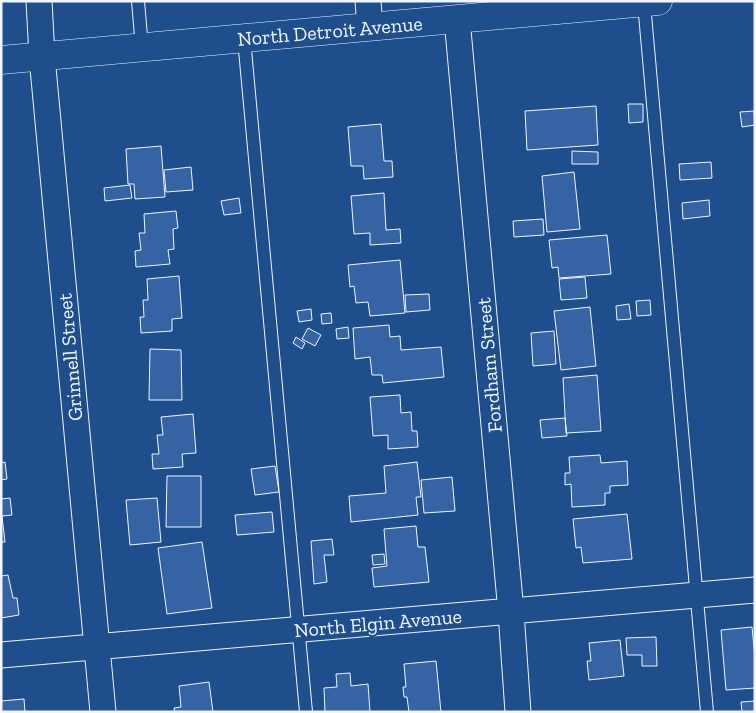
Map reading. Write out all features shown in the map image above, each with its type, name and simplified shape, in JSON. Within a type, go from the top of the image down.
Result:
[{"type":"street","name":"Grinnell Street","points":[[39,1],[42,57],[103,712]]},
{"type":"street","name":"North Detroit Avenue","points":[[1,60],[244,39],[369,14],[457,19],[599,4],[651,2]]},
{"type":"street","name":"Fordham Street","points":[[457,19],[511,612],[518,712]]},
{"type":"street","name":"North Elgin Avenue","points":[[1,655],[755,590]]},
{"type":"lane","points":[[138,1],[142,48]]},
{"type":"lane","points":[[651,2],[697,595],[708,712]]},
{"type":"lane","points":[[244,39],[306,712]]},
{"type":"building","points":[[628,104],[643,104],[643,122],[629,123]]},
{"type":"building","points":[[596,106],[598,145],[527,150],[525,111]]},
{"type":"building","points":[[754,111],[755,125],[742,127],[740,112]]},
{"type":"building","points":[[381,124],[384,161],[392,161],[393,177],[364,179],[363,166],[351,166],[348,127]]},
{"type":"building","points":[[161,146],[165,197],[135,199],[134,184],[128,184],[126,149]]},
{"type":"building","points":[[572,151],[598,152],[598,164],[572,164]]},
{"type":"building","points":[[711,162],[712,178],[680,180],[679,164]]},
{"type":"building","points":[[191,167],[193,190],[166,192],[164,170]]},
{"type":"building","points":[[574,172],[580,229],[547,232],[542,176]]},
{"type":"building","points":[[130,185],[132,198],[105,201],[104,188]]},
{"type":"building","points":[[384,193],[386,230],[400,229],[401,243],[370,245],[370,233],[354,234],[351,196]]},
{"type":"building","points":[[239,198],[241,213],[224,215],[221,201]]},
{"type":"building","points":[[709,200],[710,216],[683,219],[682,203]]},
{"type":"building","points":[[176,211],[178,228],[173,229],[174,249],[168,250],[170,264],[136,267],[135,251],[141,250],[139,233],[145,233],[144,214]]},
{"type":"building","points":[[543,219],[544,235],[514,237],[513,221]]},
{"type":"building","points":[[607,235],[611,274],[559,278],[558,267],[552,268],[549,240]]},
{"type":"building","points":[[400,260],[405,313],[370,316],[368,302],[356,303],[354,286],[350,287],[348,265]]},
{"type":"building","points":[[179,276],[182,318],[172,319],[172,331],[141,333],[140,317],[144,317],[143,300],[148,300],[147,279]]},
{"type":"building","points":[[585,277],[587,298],[561,300],[559,279]]},
{"type":"building","points":[[429,294],[430,310],[406,312],[405,295]]},
{"type":"building","points":[[650,300],[651,315],[637,316],[636,301]]},
{"type":"building","points":[[629,304],[631,319],[617,320],[616,306]]},
{"type":"building","points":[[590,307],[596,366],[561,370],[554,311]]},
{"type":"building","points":[[311,309],[312,320],[299,322],[297,311]]},
{"type":"building","points":[[331,313],[332,323],[322,324],[321,314]]},
{"type":"building","points":[[389,325],[390,337],[400,336],[401,350],[441,347],[444,377],[383,383],[382,375],[372,375],[370,357],[355,359],[353,328]]},
{"type":"building","points":[[348,327],[349,338],[337,339],[336,329]]},
{"type":"building","points":[[308,328],[321,335],[315,346],[302,339]]},
{"type":"building","points":[[554,331],[556,364],[533,366],[531,333]]},
{"type":"building","points":[[296,337],[305,343],[302,349],[293,343]]},
{"type":"building","points":[[150,349],[181,350],[182,400],[149,400]]},
{"type":"building","points":[[597,375],[601,431],[566,433],[563,378]]},
{"type":"building","points":[[400,395],[401,413],[411,412],[412,431],[417,431],[418,447],[388,449],[388,435],[373,436],[370,397]]},
{"type":"building","points":[[193,414],[196,453],[182,454],[183,467],[153,469],[152,454],[159,454],[157,435],[163,435],[161,417]]},
{"type":"building","points":[[565,418],[567,436],[542,438],[540,420]]},
{"type":"building","points":[[600,455],[601,463],[627,461],[628,485],[610,486],[610,493],[605,493],[605,505],[572,507],[571,484],[565,485],[565,473],[570,473],[569,457]]},
{"type":"building","points":[[5,462],[7,479],[1,480],[1,463]]},
{"type":"building","points":[[417,462],[421,497],[416,497],[418,515],[351,522],[349,496],[386,493],[384,466]]},
{"type":"building","points":[[275,466],[279,492],[255,495],[251,469]]},
{"type":"building","points":[[167,476],[201,476],[201,527],[166,527]]},
{"type":"building","points":[[452,477],[455,511],[424,513],[421,480]]},
{"type":"building","points":[[10,498],[12,515],[2,516],[5,542],[1,542],[1,499]]},
{"type":"building","points":[[157,498],[161,542],[130,545],[126,500]]},
{"type":"building","points":[[272,512],[274,532],[237,535],[235,515]]},
{"type":"building","points":[[627,514],[632,559],[583,563],[581,547],[576,548],[573,519]]},
{"type":"building","points":[[416,526],[418,547],[425,547],[429,582],[374,587],[372,568],[387,566],[384,529]]},
{"type":"building","points":[[332,539],[334,555],[324,555],[327,582],[314,584],[311,541]]},
{"type":"building","points":[[202,542],[212,608],[167,614],[158,548]]},
{"type":"building","points":[[384,554],[385,564],[373,565],[372,555]]},
{"type":"building","points":[[8,575],[13,598],[17,598],[19,615],[1,618],[1,576]]},
{"type":"building","points":[[752,627],[755,657],[755,688],[726,690],[721,630]]},
{"type":"building","points":[[656,637],[657,666],[642,666],[642,655],[627,655],[626,638]]},
{"type":"building","points":[[620,640],[624,676],[589,680],[587,661],[591,661],[589,643]]},
{"type":"building","points":[[436,661],[441,712],[409,712],[407,697],[404,697],[403,687],[406,687],[404,664]]},
{"type":"building","points":[[350,673],[351,686],[368,684],[370,712],[325,712],[324,688],[337,687],[336,674]]},
{"type":"building","points":[[209,682],[213,712],[175,712],[174,708],[181,707],[179,686]]},
{"type":"building","points":[[24,699],[25,712],[1,712],[1,701]]},
{"type":"building","points":[[755,701],[755,712],[742,712],[741,702]]}]
